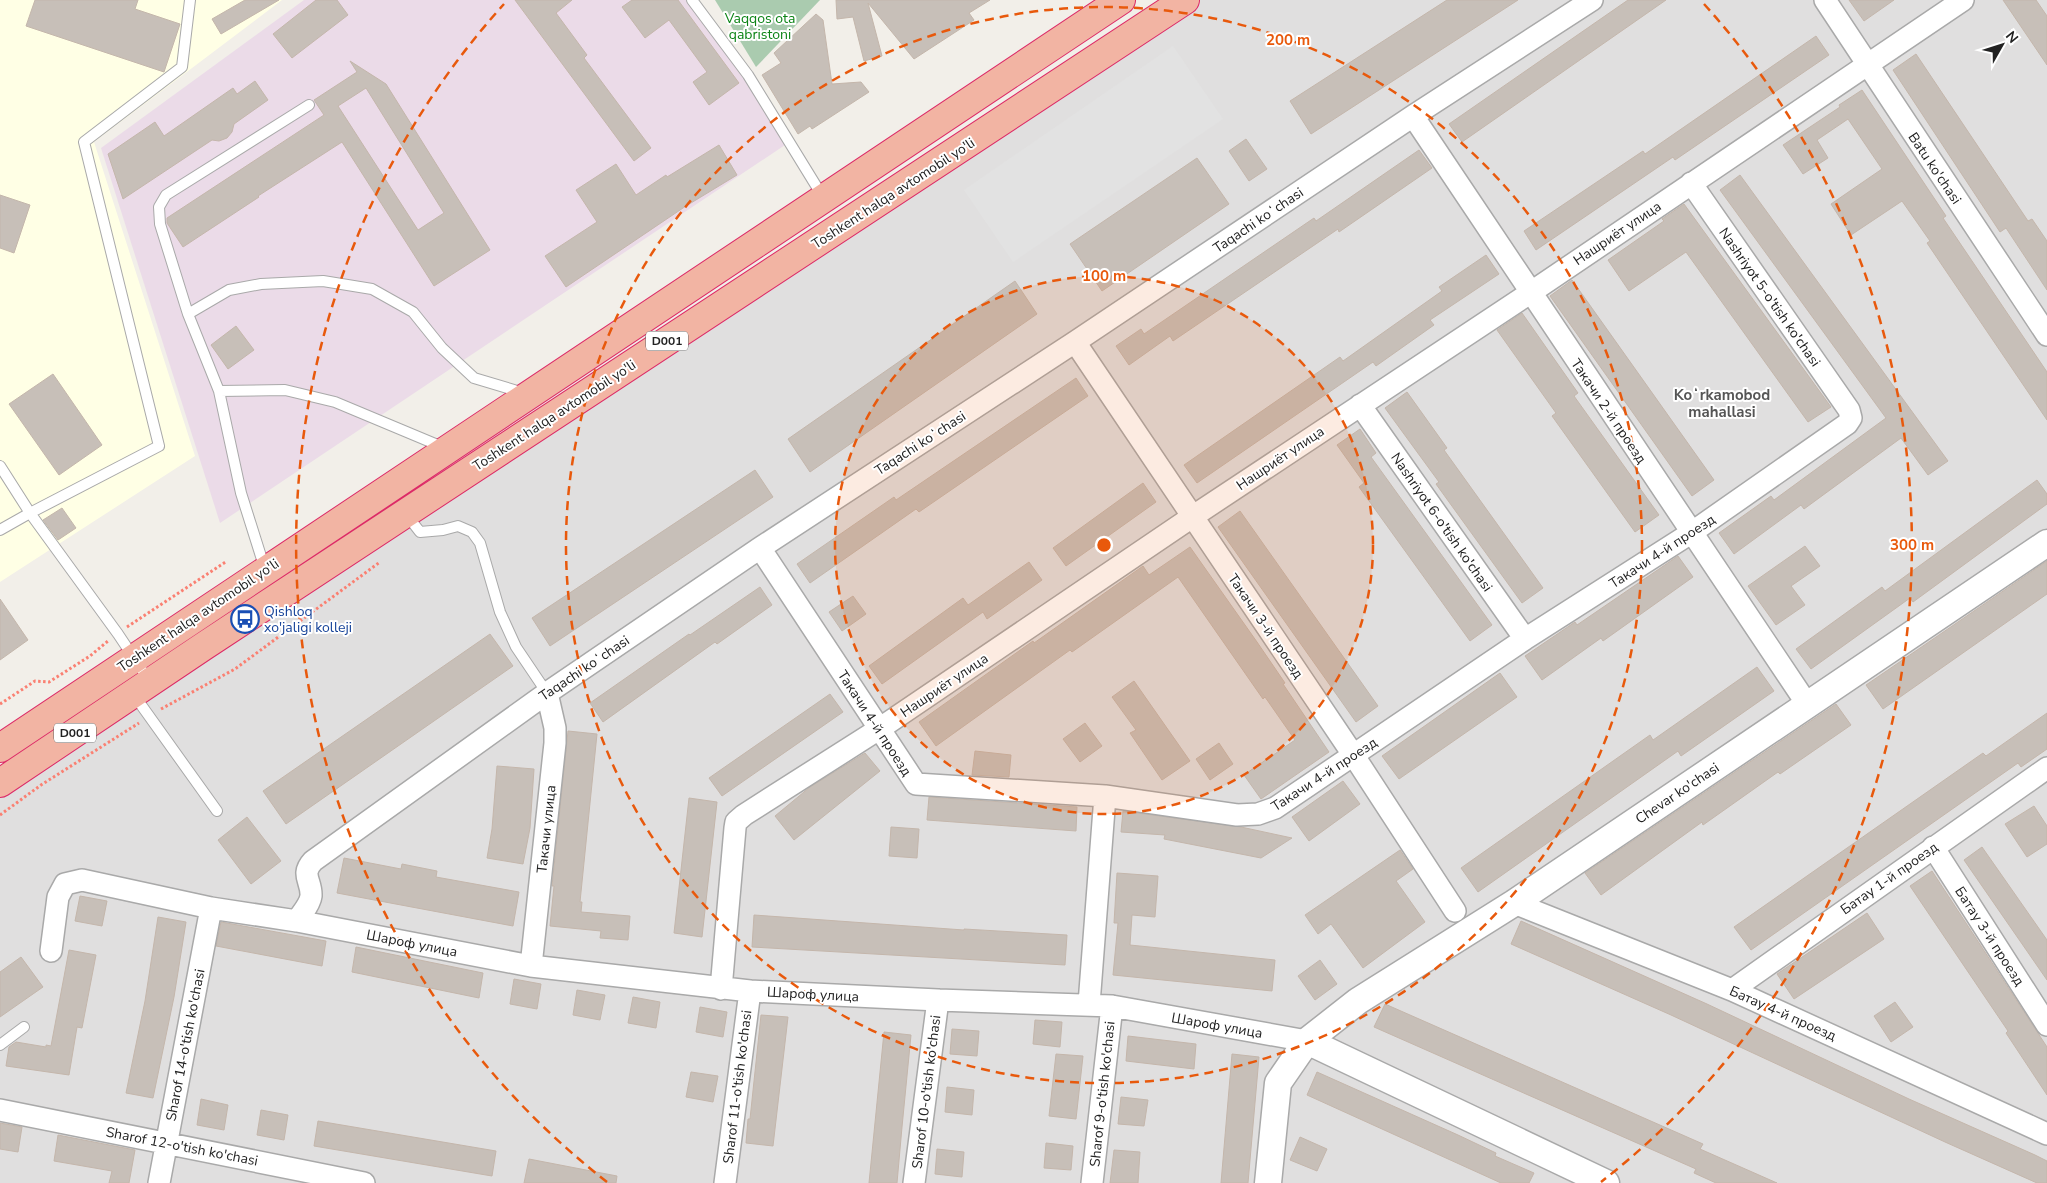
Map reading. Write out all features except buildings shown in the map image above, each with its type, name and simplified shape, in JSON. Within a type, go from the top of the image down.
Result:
[{"type":"highway","name":"Toshkent halqa avtomobil yo'li","points":[[0,748],[1120,0]]},
{"type":"highway","name":"Toshkent halqa avtomobil yo'li","points":[[0,783],[1185,0]]},
{"type":"highway","points":[[613,338],[631,365]]},
{"type":"street","name":"Taqachi koʻchasi","points":[[297,921],[310,901],[311,894],[306,873],[307,868],[313,861],[547,693],[760,548],[1075,342],[1413,116],[1570,6],[1592,0]]},
{"type":"street","name":"Batu ko'chasi","points":[[1825,0],[2047,335]]},
{"type":"street","name":"Нашриёт улица","points":[[721,989],[736,822],[879,729],[1192,517],[1530,293],[1963,0]]},
{"type":"street","name":"Такачи 2-й проезд","points":[[1413,116],[1807,704]]},
{"type":"street","name":"Nashriyot 5-o'tish ko'chasi","points":[[1691,183],[1849,410]]},
{"type":"street","name":"Такачи 3-й проезд","points":[[1075,342],[1354,756],[1455,911]]},
{"type":"street","name":"Nashriyot 6-o'tish ko'chasi","points":[[1360,405],[1525,639]]},
{"type":"street","name":"Такачи 4-й проезд","points":[[760,548],[916,784],[1105,796],[1237,815],[1258,814],[1275,808],[1525,639],[1691,533],[1840,429],[1851,418],[1849,410]]},
{"type":"street","name":"Chevar ko'chasi","points":[[1268,1183],[1278,1083],[1307,1041],[1358,1000],[1514,904],[2047,543]]},
{"type":"street","name":"Такачи улица","points":[[531,966],[555,728],[547,693]]},
{"type":"street","name":"Батау 1-й проезд","points":[[1732,990],[2047,768]]},
{"type":"street","points":[[1089,1004],[1105,796]]},
{"type":"street","name":"Батау 3-й проезд","points":[[1933,847],[2047,1025]]},
{"type":"street","name":"Шароф улица","points":[[51,951],[58,897],[65,884],[82,880],[211,908],[297,921],[531,966],[750,991],[1112,1006],[1307,1041],[1606,1183]]},
{"type":"street","name":"Батау 4-й проезд","points":[[1514,904],[1732,990],[2047,1134]]},
{"type":"street","name":"Sharof 14-o'tish ko'chasi","points":[[159,1183],[211,908]]},
{"type":"street","name":"Sharof 11-o'tish ko'chasi","points":[[725,1183],[750,991]]},
{"type":"street","name":"Sharof 10-o'tish ko'chasi","points":[[914,1183],[938,1000]]},
{"type":"street","name":"Sharof 9-o'tish ko'chasi","points":[[1092,1183],[1112,1006]]},
{"type":"street","name":"Sharof 12-o'tish ko'chasi","points":[[0,1110],[364,1183]]},
{"type":"lane","points":[[0,530],[159,446],[84,142],[182,67],[190,0]]},
{"type":"lane","points":[[692,0],[748,75],[824,198]]},
{"type":"lane","points":[[265,570],[241,493],[219,391],[188,314],[160,224],[159,207],[166,195],[309,104]]},
{"type":"lane","points":[[188,314],[229,290],[261,284],[323,281],[372,289],[413,312],[442,348],[474,378],[529,394]]},
{"type":"lane","points":[[219,391],[285,390],[334,402],[447,449]]},
{"type":"lane","points":[[0,466],[30,514],[134,658],[149,716],[217,811]]},
{"type":"lane","points":[[406,513],[420,532],[443,530],[458,526],[472,532],[480,543],[500,612],[516,646],[547,693]]},
{"type":"lane","points":[[0,1045],[24,1027]]},
{"type":"path","points":[[0,815],[41,785],[149,716],[235,669],[380,562]]},
{"type":"shaded area","points":[[0,0],[282,0],[94,142],[195,456],[0,582]]},
{"type":"shaded area","points":[[304,0],[686,0],[750,85],[785,145],[220,523],[101,148]]},
{"type":"shaded area","points":[[1185,0],[2047,0],[2047,1183],[0,1183],[0,783]]},
{"type":"shaded area","points":[[1173,46],[1223,119],[1013,262],[964,190]]},
{"type":"green space","name":"Vaqqos ota qabristoni","points":[[715,0],[820,0],[756,67]]},
{"type":"place","name":"Qishloq xo'jaligi kolleji","points":[[245,619]]},
{"type":"district","name":"Koʻrkamobod mahallasi","points":[[1722,404]]}]
